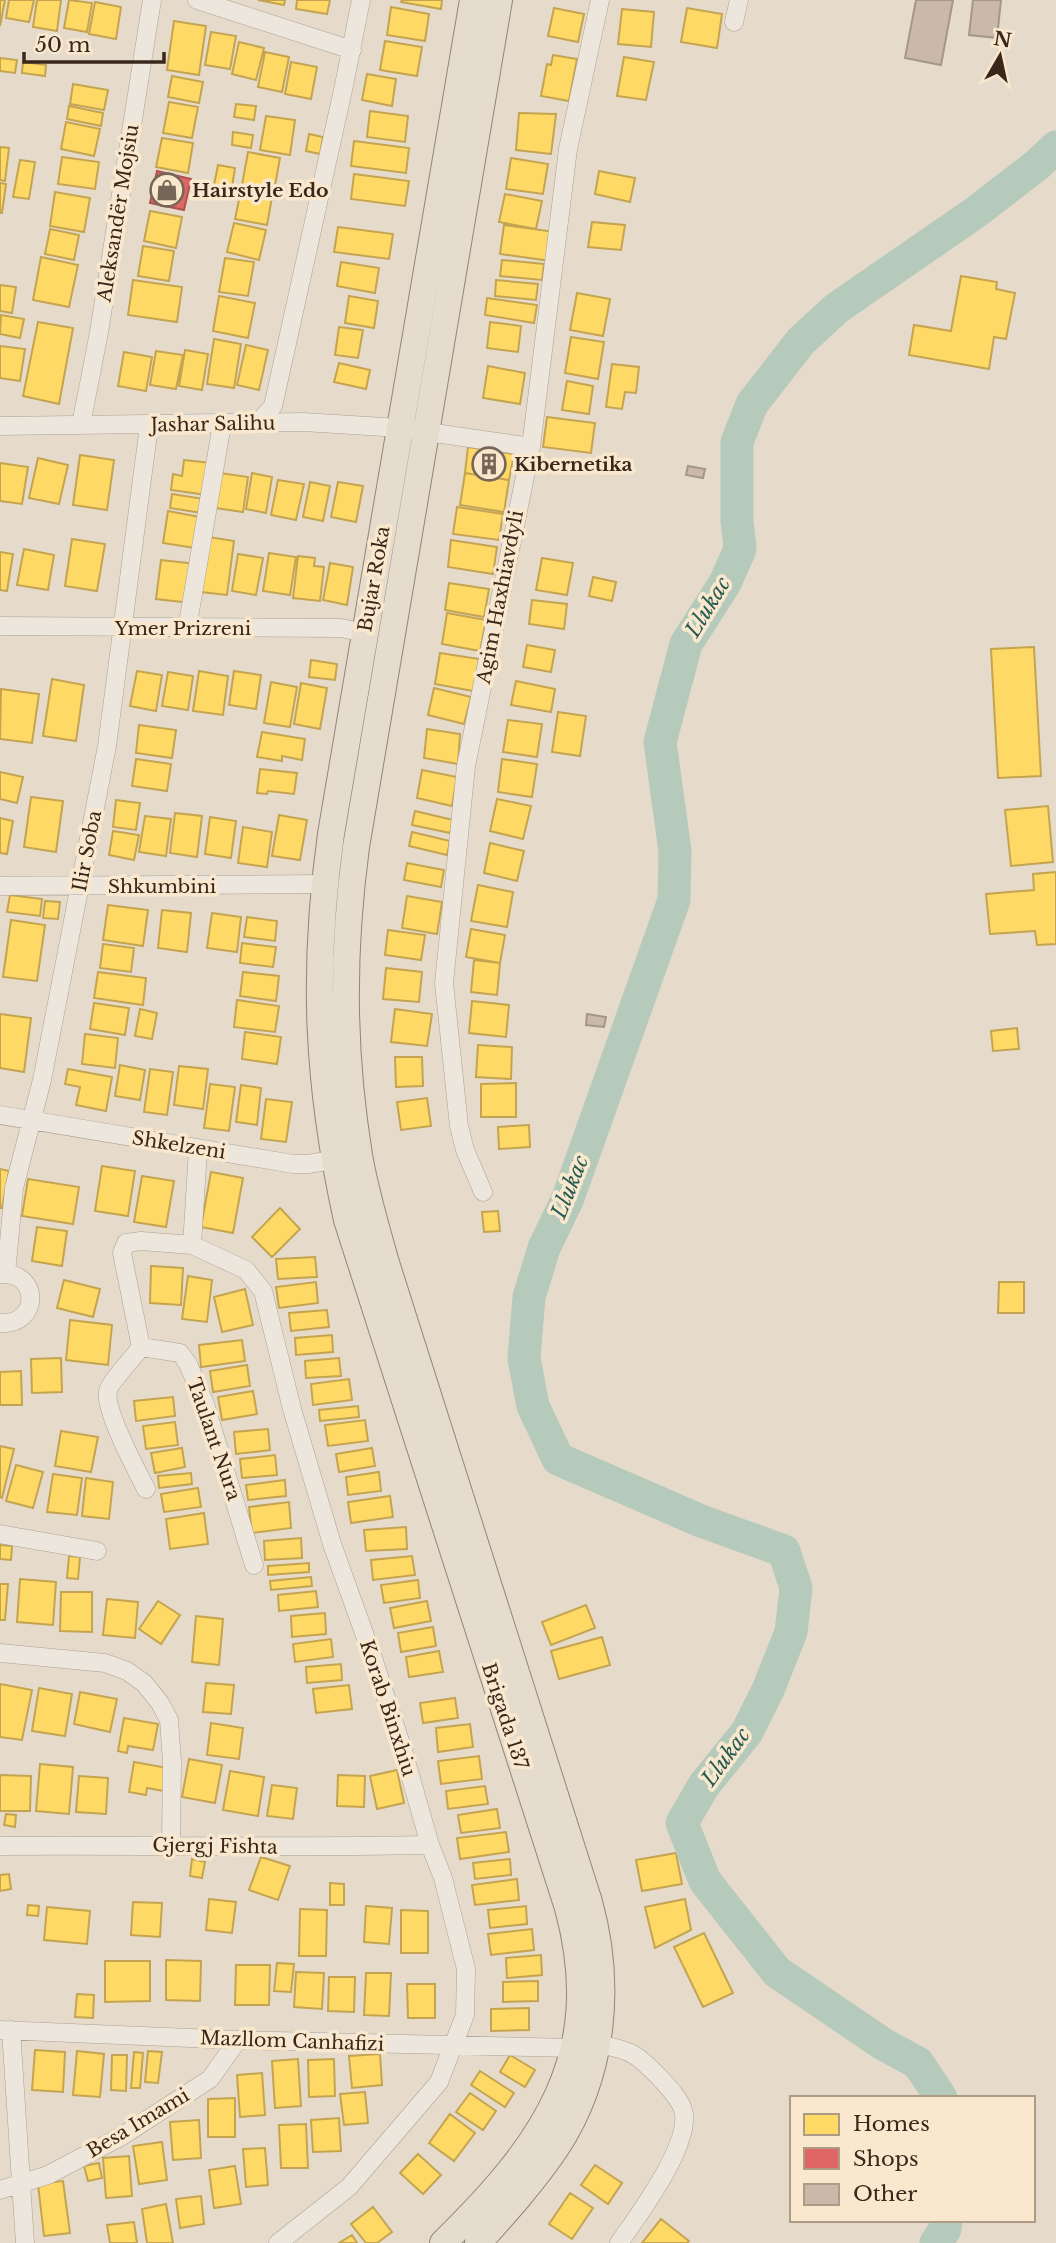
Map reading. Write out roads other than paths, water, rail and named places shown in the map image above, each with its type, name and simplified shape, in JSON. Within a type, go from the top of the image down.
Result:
[{"type":"main road","name":"Bujar Roka","points":[[346,1158],[319,1033],[318,983],[324,884],[473,0]]},
{"type":"main road","name":"Bujar Roka","points":[[346,1158],[344,989],[350,895],[499,0]]},
{"type":"main road","name":"Brigada 137","points":[[346,1158],[386,1263],[594,1921],[603,1979],[586,2046],[584,2094],[557,2146],[478,2243]]},
{"type":"main road","name":"Brigada 137","points":[[443,2243],[533,2141],[586,2046]]},
{"type":"street","name":"Aleksandër Mojsiu","points":[[81,425],[99,332],[152,0]]},
{"type":"street","points":[[197,0],[352,50]]},
{"type":"street","points":[[258,424],[272,406],[276,393],[361,0]]},
{"type":"street","name":"Agim Haxhiavdyli","points":[[483,1192],[465,1150],[459,1126],[444,983],[466,766],[531,447],[568,149],[600,0]]},
{"type":"street","points":[[734,22],[739,0]]},
{"type":"street","name":"Jashar Salihu","points":[[0,426],[303,422],[427,431]]},
{"type":"street","points":[[187,629],[222,424]]},
{"type":"street","name":"Ilir Soba","points":[[3,1274],[14,1188],[42,1080],[107,746],[149,426]]},
{"type":"street","points":[[427,431],[531,447]]},
{"type":"street","name":"Ymer Prizreni","points":[[0,626],[341,628],[365,634]]},
{"type":"street","name":"Shkumbini","points":[[0,886],[324,884]]},
{"type":"street","name":"Shkelzeni","points":[[0,1115],[293,1164],[346,1158]]},
{"type":"street","points":[[146,1489],[108,1407],[107,1391],[110,1384],[141,1347],[122,1253],[126,1243],[141,1241],[192,1245],[198,1149]]},
{"type":"street","name":"Korab Binxhiu","points":[[192,1245],[246,1270],[262,1291],[292,1409],[332,1544],[372,1655],[430,1845],[443,1878],[466,1969],[465,2015],[439,2082],[349,2187],[278,2243]]},
{"type":"street","points":[[0,1323],[12,1322],[21,1317],[28,1310],[30,1300],[24,1281],[3,1274]]},
{"type":"street","name":"Taulant Nura","points":[[141,1347],[180,1353],[188,1364],[205,1404],[254,1564]]},
{"type":"street","points":[[0,1534],[97,1551]]},
{"type":"street","points":[[0,1653],[105,1663],[127,1671],[144,1683],[169,1720],[172,1762],[171,1844]]},
{"type":"street","name":"Gjergj Fishta","points":[[0,1846],[171,1844],[292,1848],[430,1845]]},
{"type":"street","name":"Mazllom Canhafizi","points":[[21,2184],[5,2030],[238,2040],[586,2046],[623,2049],[640,2057],[665,2083],[682,2108],[684,2121],[680,2140],[651,2197],[619,2243]]},
{"type":"street","name":"Besa Imami","points":[[0,2190],[48,2175],[122,2136],[210,2079],[238,2040]]},
{"type":"street","points":[[21,2184],[24,2243]]},
{"type":"waterway","name":"Llukac","points":[[940,2096],[918,2063],[883,2044],[777,1972],[705,1881],[682,1823],[704,1785],[747,1732],[768,1690],[791,1632],[796,1588],[784,1551],[701,1521],[558,1459],[533,1406],[524,1358],[529,1297],[544,1248],[568,1198],[674,900],[675,851],[660,742],[686,644],[725,583],[740,549],[737,520],[737,442],[752,404],[801,341],[837,308],[976,212],[1056,147]]},
{"type":"waterway","name":"Llukac","points":[[936,2243],[945,2229],[946,2222]]},
{"type":"place","name":"Hairstyle Edo","points":[[167,190]]},
{"type":"place","name":"Kibernetika","points":[[489,464]]}]
